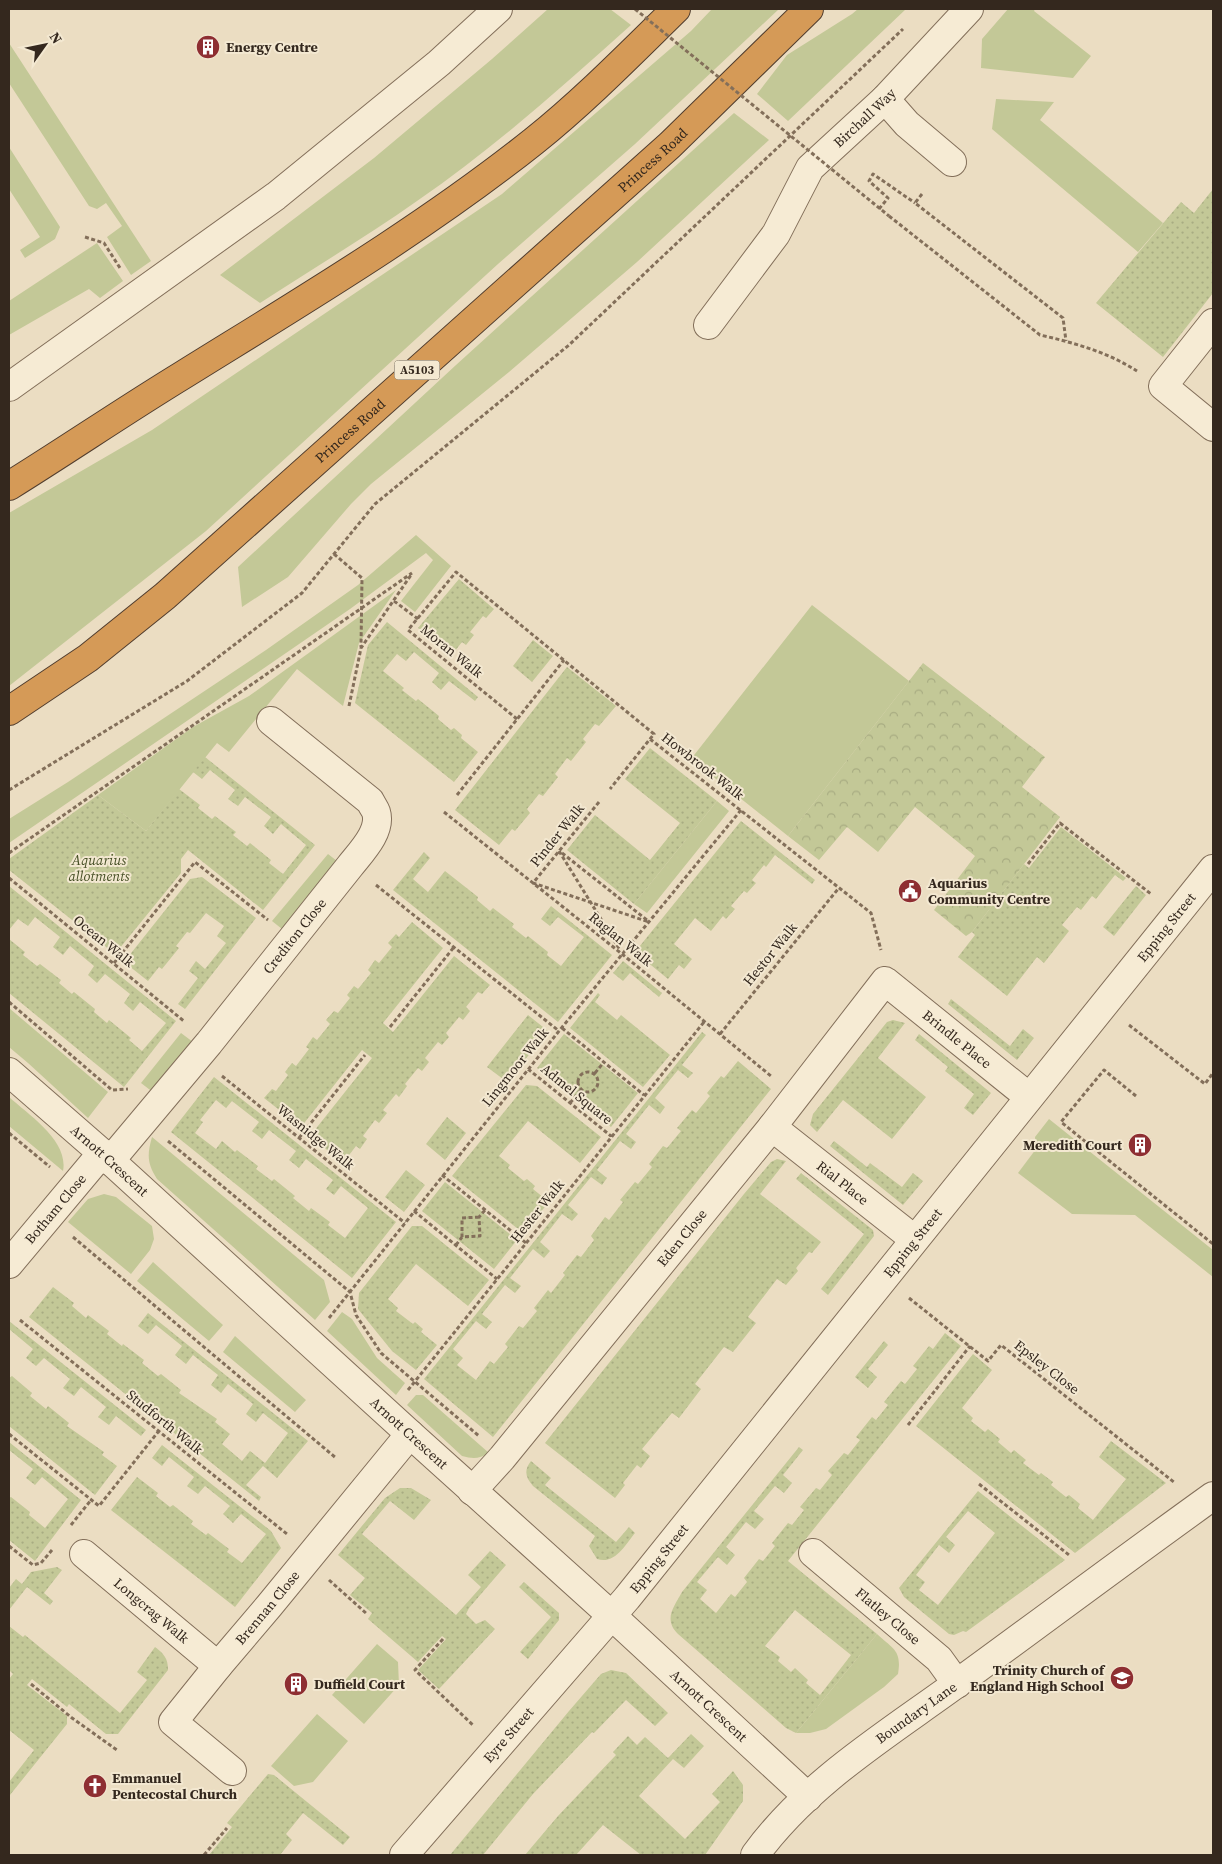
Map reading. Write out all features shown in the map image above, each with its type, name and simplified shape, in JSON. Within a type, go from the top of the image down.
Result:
[{"type":"highway","points":[[9,486],[150,395],[293,307],[436,213],[534,141],[612,72],[676,9]]},
{"type":"highway","name":"Princess Road","points":[[9,711],[88,658],[165,596],[670,145],[809,9]]},
{"type":"street","points":[[9,387],[276,196],[439,63],[497,9]]},
{"type":"street","name":"Birchall Way","points":[[708,325],[776,234],[810,168],[885,99],[969,9]]},
{"type":"street","points":[[885,99],[907,124],[952,162]]},
{"type":"street","points":[[1213,323],[1163,386],[1213,427]]},
{"type":"street","name":"Crediton Close","points":[[106,1157],[210,1043],[364,847],[376,827],[376,813],[370,801],[271,721]]},
{"type":"street","name":"Epping Street","points":[[611,1615],[1028,1097],[1211,876]]},
{"type":"street","name":"Brindle Place","points":[[884,970],[1028,1097]]},
{"type":"street","name":"Eden Close","points":[[472,1491],[502,1458],[772,1127],[884,970]]},
{"type":"street","name":"Arnott Crescent","points":[[9,1072],[106,1157],[472,1491],[611,1615],[808,1797]]},
{"type":"street","name":"Rial Place","points":[[772,1127],[914,1239]]},
{"type":"street","name":"Botham Close","points":[[9,1264],[106,1157]]},
{"type":"street","name":"Brennan Close","points":[[232,1771],[173,1722],[410,1434]]},
{"type":"street","name":"Boundary Lane","points":[[755,1855],[768,1837],[808,1797],[890,1730],[957,1684],[1213,1496]]},
{"type":"street","name":"Flatley Close","points":[[813,1553],[939,1659],[957,1684]]},
{"type":"street","name":"Longcrag Walk","points":[[84,1554],[218,1666]]},
{"type":"street","name":"Eyre Street","points":[[404,1855],[611,1615]]},
{"type":"path","points":[[635,9],[879,209],[1040,335],[1066,341],[1116,358],[1163,386]]},
{"type":"path","points":[[9,790],[187,681],[302,593],[375,504],[568,345],[904,29]]},
{"type":"path","points":[[879,209],[888,198],[869,181],[874,174],[915,203],[1063,318],[1066,341]]},
{"type":"path","points":[[915,203],[922,194]]},
{"type":"path","points":[[85,237],[104,243],[124,274]]},
{"type":"path","points":[[334,554],[362,578],[362,648],[349,706]]},
{"type":"path","name":"Moran Walk","points":[[517,719],[408,630],[456,572],[564,660]]},
{"type":"path","points":[[9,853],[412,573],[362,648]]},
{"type":"path","points":[[394,601],[418,619]]},
{"type":"path","points":[[457,795],[564,660],[654,734],[610,789]]},
{"type":"path","name":"Howbrook Walk","points":[[650,739],[871,913],[884,970]]},
{"type":"path","name":"Pinder Walk","points":[[533,883],[599,802]]},
{"type":"path","name":"Lingmoor Walk","points":[[309,1341],[528,1068],[741,810]]},
{"type":"path","name":"Raglan Walk","points":[[444,812],[774,1078]]},
{"type":"path","points":[[1028,864],[1060,823],[1154,896]]},
{"type":"path","points":[[559,851],[622,954]]},
{"type":"path","points":[[559,851],[649,922]]},
{"type":"path","points":[[114,963],[195,862],[291,939]]},
{"type":"path","name":"Ocean Walk","points":[[9,878],[185,1021],[179,1029]]},
{"type":"path","points":[[373,883],[644,1095]]},
{"type":"path","points":[[533,883],[649,922]]},
{"type":"path","name":"Hestor Walk","points":[[720,1034],[838,888]]},
{"type":"path","points":[[390,1027],[454,947]]},
{"type":"path","points":[[9,1002],[112,1090],[132,1088]]},
{"type":"path","name":"Hester Walk","points":[[389,1414],[704,1022]]},
{"type":"path","points":[[1128,1024],[1205,1084],[1213,1073]]},
{"type":"path","points":[[299,1138],[365,1055]]},
{"type":"path","points":[[595,1074],[604,1062]]},
{"type":"path","name":"Admel Square","points":[[528,1068],[611,1136]]},
{"type":"path","points":[[1136,1096],[1104,1070],[1061,1122],[1213,1244]]},
{"type":"path","points":[[588,1072],[595,1074],[598,1079],[596,1089],[590,1092],[581,1090],[578,1084],[579,1077],[588,1072]]},
{"type":"path","name":"Wasnidge Walk","points":[[219,1074],[405,1223]]},
{"type":"path","points":[[570,1103],[581,1090]]},
{"type":"path","points":[[9,1133],[53,1170]]},
{"type":"path","points":[[167,1141],[350,1292],[356,1315],[381,1353],[485,1441]]},
{"type":"path","points":[[442,1175],[526,1243]]},
{"type":"path","points":[[462,1237],[480,1236],[479,1217],[485,1210]]},
{"type":"path","points":[[414,1211],[498,1279]]},
{"type":"path","points":[[456,1245],[462,1237],[462,1218],[479,1217]]},
{"type":"path","points":[[69,1234],[336,1458]]},
{"type":"path","name":"Epsley Close","points":[[909,1298],[988,1361],[1001,1345],[1175,1483]]},
{"type":"path","name":"Studforth Walk","points":[[20,1320],[290,1537]]},
{"type":"path","points":[[908,1425],[970,1346]]},
{"type":"path","points":[[9,1434],[99,1506],[158,1432]]},
{"type":"path","points":[[979,1484],[1068,1555]]},
{"type":"path","points":[[67,1530],[91,1500]]},
{"type":"path","points":[[9,1546],[33,1566],[41,1563],[56,1545]]},
{"type":"path","points":[[324,1576],[367,1614]]},
{"type":"path","points":[[443,1639],[415,1670],[480,1731]]},
{"type":"path","points":[[31,1684],[72,1718],[117,1750]]},
{"type":"path","points":[[204,1855],[227,1828]]},
{"type":"green space","points":[[548,9],[610,9],[631,25],[527,117],[445,181],[378,227],[260,303],[220,275],[374,158],[492,59]]},
{"type":"green space","points":[[712,9],[779,9],[635,144],[498,264],[206,531],[9,686],[9,513],[152,430],[502,194],[691,31]]},
{"type":"green space","points":[[858,9],[906,9],[788,121],[757,94],[787,55]]},
{"type":"green space","points":[[1008,9],[1035,9],[1034,11],[1091,56],[1073,78],[981,68],[982,39]]},
{"type":"green space","points":[[9,43],[151,261],[131,275],[107,237],[122,226],[106,203],[97,209],[89,206],[9,83]]},
{"type":"green space","points":[[996,99],[1054,102],[1040,120],[1163,223],[1138,252],[992,129]]},
{"type":"green space","points":[[734,113],[769,140],[637,262],[509,372],[371,484],[351,504],[288,577],[242,607],[238,567],[456,365]]},
{"type":"green space","points":[[9,147],[60,227],[55,239],[25,258],[20,250],[40,237],[9,189]]},
{"type":"green space","points":[[1213,189],[1213,293],[1163,357],[1096,303],[1181,202],[1194,213]]},
{"type":"green space","points":[[97,243],[123,281],[100,298],[89,289],[9,335],[9,301]]},
{"type":"green space","points":[[416,535],[451,566],[415,612],[401,601],[433,560],[426,553],[350,609],[9,843],[9,819],[68,782],[266,650],[358,585]]},
{"type":"green space","points":[[459,579],[494,609],[486,618],[483,616],[470,632],[474,635],[466,645],[462,642],[451,656],[418,628]]},
{"type":"green space","points":[[396,590],[359,643],[343,706],[297,669],[229,752],[217,743],[146,831],[98,795],[193,727],[249,696]]},
{"type":"green space","points":[[812,605],[909,681],[788,836],[691,759]]},
{"type":"green space","points":[[387,622],[478,697],[475,701],[449,681],[441,690],[432,682],[439,673],[414,652],[406,661],[397,654],[383,671],[404,688],[402,690],[416,701],[418,699],[439,716],[438,719],[451,730],[454,728],[462,735],[461,738],[478,752],[454,782],[355,703],[368,645]]},
{"type":"green space","points":[[533,640],[553,656],[532,682],[513,666]]},
{"type":"green space","points":[[923,663],[1045,757],[1022,787],[1060,817],[972,932],[966,936],[934,910],[975,856],[915,807],[878,852],[847,827],[819,860],[788,836]]},
{"type":"green space","points":[[567,667],[616,706],[599,726],[595,724],[583,739],[586,742],[571,761],[567,758],[555,774],[558,777],[543,796],[539,794],[527,809],[530,813],[515,831],[512,829],[499,845],[455,810]]},
{"type":"green space","points":[[650,748],[717,801],[634,904],[567,850],[595,815],[650,860],[680,823],[625,779]]},
{"type":"green space","name":"Aquarius allotments","points":[[205,757],[315,845],[263,910],[188,850],[181,859],[181,873],[115,954],[9,870],[9,859],[98,795],[146,831],[179,789],[200,805],[198,808],[212,819],[215,816],[236,832],[233,835],[247,846],[250,843],[271,860],[269,863],[283,874],[306,845],[281,824],[273,834],[264,826],[271,817],[245,797],[238,806],[228,799],[235,790],[210,770],[202,779],[193,772]]},
{"type":"green space","points":[[717,801],[729,811],[647,913],[634,904]]},
{"type":"green space","points":[[741,821],[815,880],[812,884],[775,855],[766,867],[764,865],[752,880],[756,883],[747,893],[744,891],[731,906],[735,909],[726,919],[723,916],[711,931],[695,918],[674,944],[692,959],[684,969],[679,965],[668,979],[635,952]]},
{"type":"green space","points":[[1061,827],[1126,878],[1123,881],[1115,875],[1096,899],[1092,896],[1081,910],[1077,907],[1062,925],[1069,931],[1044,963],[1037,957],[1007,996],[958,957],[975,935],[972,932],[1024,864],[1029,868]]},
{"type":"green space","points":[[424,852],[430,858],[413,879],[428,892],[445,871],[478,897],[477,900],[490,911],[493,908],[514,924],[512,927],[526,938],[528,936],[548,952],[547,955],[561,966],[584,937],[558,917],[550,926],[541,919],[551,906],[612,955],[558,1022],[393,890]]},
{"type":"green space","points":[[328,854],[337,861],[282,929],[272,921]]},
{"type":"green space","points":[[202,877],[256,918],[185,1009],[178,1004],[198,978],[189,971],[196,961],[205,969],[226,943],[217,936],[224,926],[206,913],[190,933],[187,932],[176,946],[179,948],[162,969],[159,967],[148,981],[124,962],[190,879]]},
{"type":"green space","points":[[9,886],[176,1021],[124,1087],[9,993],[9,939],[25,952],[23,955],[37,966],[40,964],[61,980],[59,983],[95,1009],[94,1012],[107,1023],[109,1020],[131,1038],[129,1040],[142,1051],[166,1023],[140,1002],[133,1011],[124,1003],[130,994],[105,974],[97,983],[88,975],[94,966],[70,946],[63,955],[53,947],[60,937],[35,917],[28,926],[18,919],[9,930]]},
{"type":"green space","points":[[1136,886],[1146,895],[1114,936],[1103,927]]},
{"type":"green space","points":[[412,922],[443,948],[383,1023],[393,1032],[454,956],[490,985],[482,994],[478,992],[466,1007],[470,1011],[463,1020],[459,1017],[446,1033],[449,1037],[442,1045],[438,1042],[425,1058],[429,1062],[422,1071],[418,1068],[405,1084],[407,1086],[399,1097],[396,1094],[383,1110],[387,1113],[379,1123],[375,1120],[363,1136],[367,1139],[360,1149],[356,1146],[343,1163],[310,1136],[372,1058],[362,1050],[301,1127],[264,1098],[272,1089],[276,1091],[288,1075],[285,1072],[292,1063],[296,1066],[309,1049],[306,1047],[313,1037],[317,1040],[330,1024],[326,1020],[334,1011],[338,1013],[350,998],[347,995],[354,986],[358,989],[371,973],[368,970],[375,960],[379,963],[392,947],[388,943],[396,934],[399,937]]},
{"type":"green space","points":[[623,961],[662,993],[659,997],[630,973],[623,981],[613,973]]},
{"type":"green space","points":[[598,993],[600,995],[595,1002],[617,1020],[621,1015],[670,1055],[643,1087],[570,1028]]},
{"type":"green space","points":[[951,999],[1010,1046],[1023,1029],[1034,1038],[1017,1060],[948,1004]]},
{"type":"green space","points":[[9,1008],[108,1092],[88,1118],[9,1047]]},
{"type":"green space","points":[[528,1015],[548,1031],[507,1082],[487,1067]]},
{"type":"green space","points":[[893,1020],[905,1023],[878,1058],[926,1097],[892,1139],[843,1100],[817,1132],[810,1125],[813,1114],[887,1022]]},
{"type":"green space","points":[[702,1032],[706,1035],[682,1065],[693,1073],[688,1078],[678,1070],[655,1098],[665,1107],[660,1114],[649,1105],[626,1134],[636,1142],[631,1149],[620,1141],[597,1170],[607,1178],[602,1185],[591,1177],[568,1205],[578,1214],[572,1221],[562,1214],[540,1242],[550,1251],[544,1258],[533,1249],[510,1278],[521,1286],[515,1293],[505,1285],[482,1314],[492,1322],[486,1329],[476,1321],[453,1349],[463,1358],[457,1365],[476,1380],[490,1361],[494,1364],[508,1347],[505,1344],[519,1326],[523,1328],[537,1311],[534,1308],[548,1290],[551,1293],[577,1255],[581,1257],[594,1240],[591,1236],[605,1217],[609,1220],[623,1202],[620,1200],[635,1182],[638,1184],[652,1167],[649,1164],[663,1146],[667,1148],[681,1131],[677,1128],[692,1110],[696,1113],[710,1096],[707,1093],[721,1076],[724,1078],[738,1061],[771,1089],[493,1437],[424,1379]]},
{"type":"green space","points":[[181,1033],[193,1042],[154,1093],[141,1083]]},
{"type":"green space","points":[[564,1034],[638,1093],[611,1127],[537,1068]]},
{"type":"green space","points":[[919,1034],[991,1093],[973,1115],[964,1108],[974,1094],[945,1071],[948,1067],[915,1040]]},
{"type":"green space","points":[[214,1077],[396,1222],[352,1278],[171,1132]],"holes":[[[216,1100],[226,1108],[232,1101],[259,1122],[252,1131],[262,1139],[269,1130],[296,1151],[289,1160],[299,1168],[306,1159],[333,1180],[326,1189],[334,1195],[341,1186],[368,1208],[345,1238],[328,1225],[330,1222],[311,1208],[309,1211],[293,1198],[295,1196],[274,1179],[272,1181],[256,1169],[258,1166],[237,1150],[235,1152],[222,1141],[216,1149],[195,1133],[203,1122],[200,1120]]]},
{"type":"green space","points":[[526,1085],[537,1086],[601,1137],[580,1163],[528,1121],[499,1156],[510,1165],[508,1168],[524,1181],[527,1179],[535,1186],[533,1189],[549,1202],[523,1233],[452,1176]]},
{"type":"green space","points":[[9,1097],[36,1120],[54,1139],[60,1149],[63,1171],[9,1126]]},
{"type":"green space","points":[[447,1117],[466,1133],[445,1160],[426,1144]]},
{"type":"green space","points":[[1049,1119],[1213,1250],[1213,1277],[1135,1215],[1072,1214],[1018,1173],[1036,1149],[1035,1137]]},
{"type":"green space","points":[[152,1137],[324,1280],[330,1302],[315,1320],[157,1179],[149,1159]]},
{"type":"green space","points":[[834,1141],[867,1167],[870,1163],[902,1187],[913,1173],[923,1181],[903,1205],[830,1146]]},
{"type":"green space","points":[[777,1159],[786,1161],[760,1194],[821,1242],[812,1253],[809,1252],[796,1268],[798,1271],[786,1285],[777,1279],[748,1317],[756,1323],[733,1352],[724,1347],[695,1384],[701,1389],[679,1418],[672,1413],[642,1449],[650,1456],[641,1468],[637,1465],[623,1483],[625,1485],[615,1498],[545,1443],[744,1194],[771,1162]]},
{"type":"green space","points":[[406,1170],[425,1185],[404,1212],[385,1197]]},
{"type":"green space","points":[[801,1173],[873,1230],[874,1236],[828,1295],[821,1289],[864,1234],[796,1179]]},
{"type":"green space","points":[[445,1182],[517,1240],[494,1269],[422,1211]]},
{"type":"green space","points":[[104,1194],[116,1197],[152,1226],[154,1239],[150,1250],[131,1274],[68,1222],[88,1199]]},
{"type":"green space","points":[[412,1226],[422,1226],[489,1280],[468,1306],[416,1264],[388,1299],[398,1308],[396,1311],[413,1324],[415,1322],[423,1329],[421,1332],[437,1345],[416,1370],[392,1351],[358,1309],[359,1293]]},
{"type":"green space","points":[[153,1262],[223,1325],[209,1341],[137,1281]]},
{"type":"green space","points":[[53,1287],[74,1303],[72,1306],[86,1318],[88,1315],[109,1331],[107,1334],[144,1360],[142,1363],[158,1376],[161,1374],[181,1390],[179,1393],[217,1419],[215,1422],[230,1434],[222,1444],[242,1461],[250,1451],[265,1463],[288,1433],[263,1413],[256,1422],[246,1414],[253,1404],[228,1384],[221,1393],[211,1385],[218,1375],[193,1355],[186,1364],[175,1355],[182,1346],[156,1325],[148,1334],[138,1326],[148,1313],[308,1441],[277,1478],[263,1466],[246,1485],[261,1497],[259,1501],[29,1317]]},
{"type":"green space","points":[[342,1312],[352,1319],[377,1358],[405,1383],[396,1395],[327,1331]]},
{"type":"green space","points":[[9,1321],[146,1430],[141,1436],[116,1416],[109,1425],[98,1417],[106,1407],[81,1387],[74,1396],[63,1388],[70,1379],[44,1358],[36,1366],[26,1358],[33,1349],[9,1329]]},
{"type":"green space","points":[[945,1333],[961,1346],[788,1561],[877,1634],[796,1733],[786,1728],[678,1634],[671,1623],[671,1613],[682,1592],[799,1447],[803,1450],[783,1475],[792,1483],[784,1493],[775,1486],[754,1511],[764,1519],[755,1529],[746,1522],[726,1547],[735,1555],[727,1565],[718,1557],[697,1582],[707,1590],[700,1599],[716,1613],[731,1594],[735,1597],[747,1582],[744,1578],[759,1559],[763,1561],[775,1546],[772,1543],[788,1523],[792,1525],[804,1510],[800,1507],[816,1488],[820,1490],[832,1475],[828,1471],[844,1453],[848,1455],[860,1440],[856,1437],[872,1417],[876,1420],[888,1405],[884,1402],[901,1381],[905,1384],[917,1369],[913,1366],[929,1346],[933,1349]],"holes":[[[795,1610],[851,1655],[820,1695],[806,1683],[808,1680],[795,1668],[791,1672],[778,1661],[780,1657],[765,1646]]]},
{"type":"green space","points":[[235,1336],[306,1400],[295,1412],[223,1352]]},
{"type":"green space","points":[[884,1341],[888,1345],[868,1369],[877,1377],[868,1388],[855,1377]]},
{"type":"green space","points":[[973,1354],[992,1370],[962,1408],[973,1418],[971,1421],[985,1432],[988,1429],[1000,1439],[998,1442],[1011,1453],[1014,1450],[1026,1460],[1023,1463],[1039,1475],[1041,1473],[1053,1482],[1051,1485],[1066,1497],[1069,1495],[1080,1504],[1078,1508],[1093,1520],[1126,1479],[1099,1457],[1111,1441],[1166,1483],[1075,1553],[916,1426]]},
{"type":"green space","points":[[12,1376],[32,1393],[30,1396],[46,1409],[48,1406],[69,1423],[67,1426],[104,1452],[102,1455],[117,1466],[95,1495],[9,1426],[9,1378]]},
{"type":"green space","points":[[416,1395],[423,1395],[489,1453],[476,1458],[462,1456],[407,1405]]},
{"type":"green space","points":[[9,1442],[81,1500],[35,1561],[9,1540],[9,1498],[11,1497],[30,1512],[29,1515],[45,1528],[68,1499],[42,1477],[35,1485],[26,1478],[33,1469],[9,1450]]},
{"type":"green space","points":[[162,1445],[271,1531],[281,1548],[235,1607],[111,1510],[137,1477],[158,1493],[156,1496],[170,1507],[173,1505],[193,1521],[191,1524],[206,1535],[208,1533],[229,1549],[227,1552],[242,1563],[266,1534],[241,1514],[233,1523],[223,1514],[230,1506],[205,1486],[198,1494],[187,1486],[194,1477],[169,1457],[162,1466],[152,1458]]},
{"type":"green space","points":[[531,1461],[551,1478],[545,1485],[616,1542],[629,1527],[635,1533],[619,1553],[609,1559],[597,1559],[589,1546],[595,1536],[530,1483],[526,1470]]},
{"type":"green space","points":[[400,1488],[411,1488],[431,1500],[414,1520],[390,1501],[362,1534],[456,1615],[481,1587],[468,1575],[490,1551],[506,1565],[466,1614],[476,1624],[485,1620],[495,1629],[439,1689],[418,1670],[446,1639],[442,1636],[418,1662],[368,1619],[372,1613],[350,1595],[365,1578],[338,1555],[385,1498]]},
{"type":"green space","points":[[978,1491],[1065,1560],[966,1632],[963,1631],[954,1635],[949,1634],[904,1597],[899,1588]],"holes":[[[968,1511],[995,1533],[938,1605],[919,1590],[925,1582],[916,1575],[939,1545],[949,1553],[955,1545],[946,1537]]]},
{"type":"green space","points":[[57,1567],[62,1570],[44,1593],[53,1601],[50,1605],[27,1587],[9,1610],[9,1588],[16,1579],[22,1584],[31,1572]]},
{"type":"green space","points":[[524,1582],[559,1613],[559,1620],[528,1659],[520,1652],[551,1617],[519,1587]]},
{"type":"green space","points":[[9,1626],[23,1637],[25,1635],[120,1713],[147,1680],[137,1672],[155,1647],[165,1657],[168,1670],[118,1734],[106,1734],[69,1704],[67,1707],[32,1679],[27,1685],[67,1716],[67,1724],[10,1795],[9,1782],[34,1750],[9,1730],[9,1679],[13,1674],[9,1670]]},
{"type":"green space","points":[[877,1634],[895,1651],[899,1660],[898,1674],[884,1687],[826,1729],[810,1733],[796,1733]]},
{"type":"green space","points":[[377,1644],[398,1662],[399,1685],[364,1724],[332,1695]]},
{"type":"green space","points":[[611,1670],[626,1673],[668,1713],[655,1726],[626,1700],[594,1733],[592,1732],[533,1794],[483,1855],[450,1855],[601,1674]]},
{"type":"green space","points":[[317,1714],[348,1741],[313,1782],[294,1786],[271,1766]]},
{"type":"green space","points":[[691,1734],[704,1746],[684,1768],[673,1759],[639,1796],[685,1839],[720,1802],[712,1794],[733,1771],[743,1785],[743,1801],[705,1855],[641,1855],[603,1825],[576,1855],[525,1855],[558,1816],[616,1755],[613,1752],[628,1736],[637,1745],[645,1737],[668,1758]]},
{"type":"green space","points":[[268,1774],[274,1775],[350,1837],[343,1845],[303,1813],[286,1834],[292,1840],[280,1855],[209,1855],[232,1827],[227,1823]]},
{"type":"place","name":"Energy Centre","points":[[208,47]]},
{"type":"place","name":"Aquarius Community Centre","points":[[910,891]]},
{"type":"place","name":"Meredith Court","points":[[1140,1145]]},
{"type":"place","name":"Trinity Church of England High School","points":[[1122,1678]]},
{"type":"place","name":"Duffield Court","points":[[296,1684]]},
{"type":"place","name":"Emmanuel Pentecostal Church","points":[[95,1786]]}]
